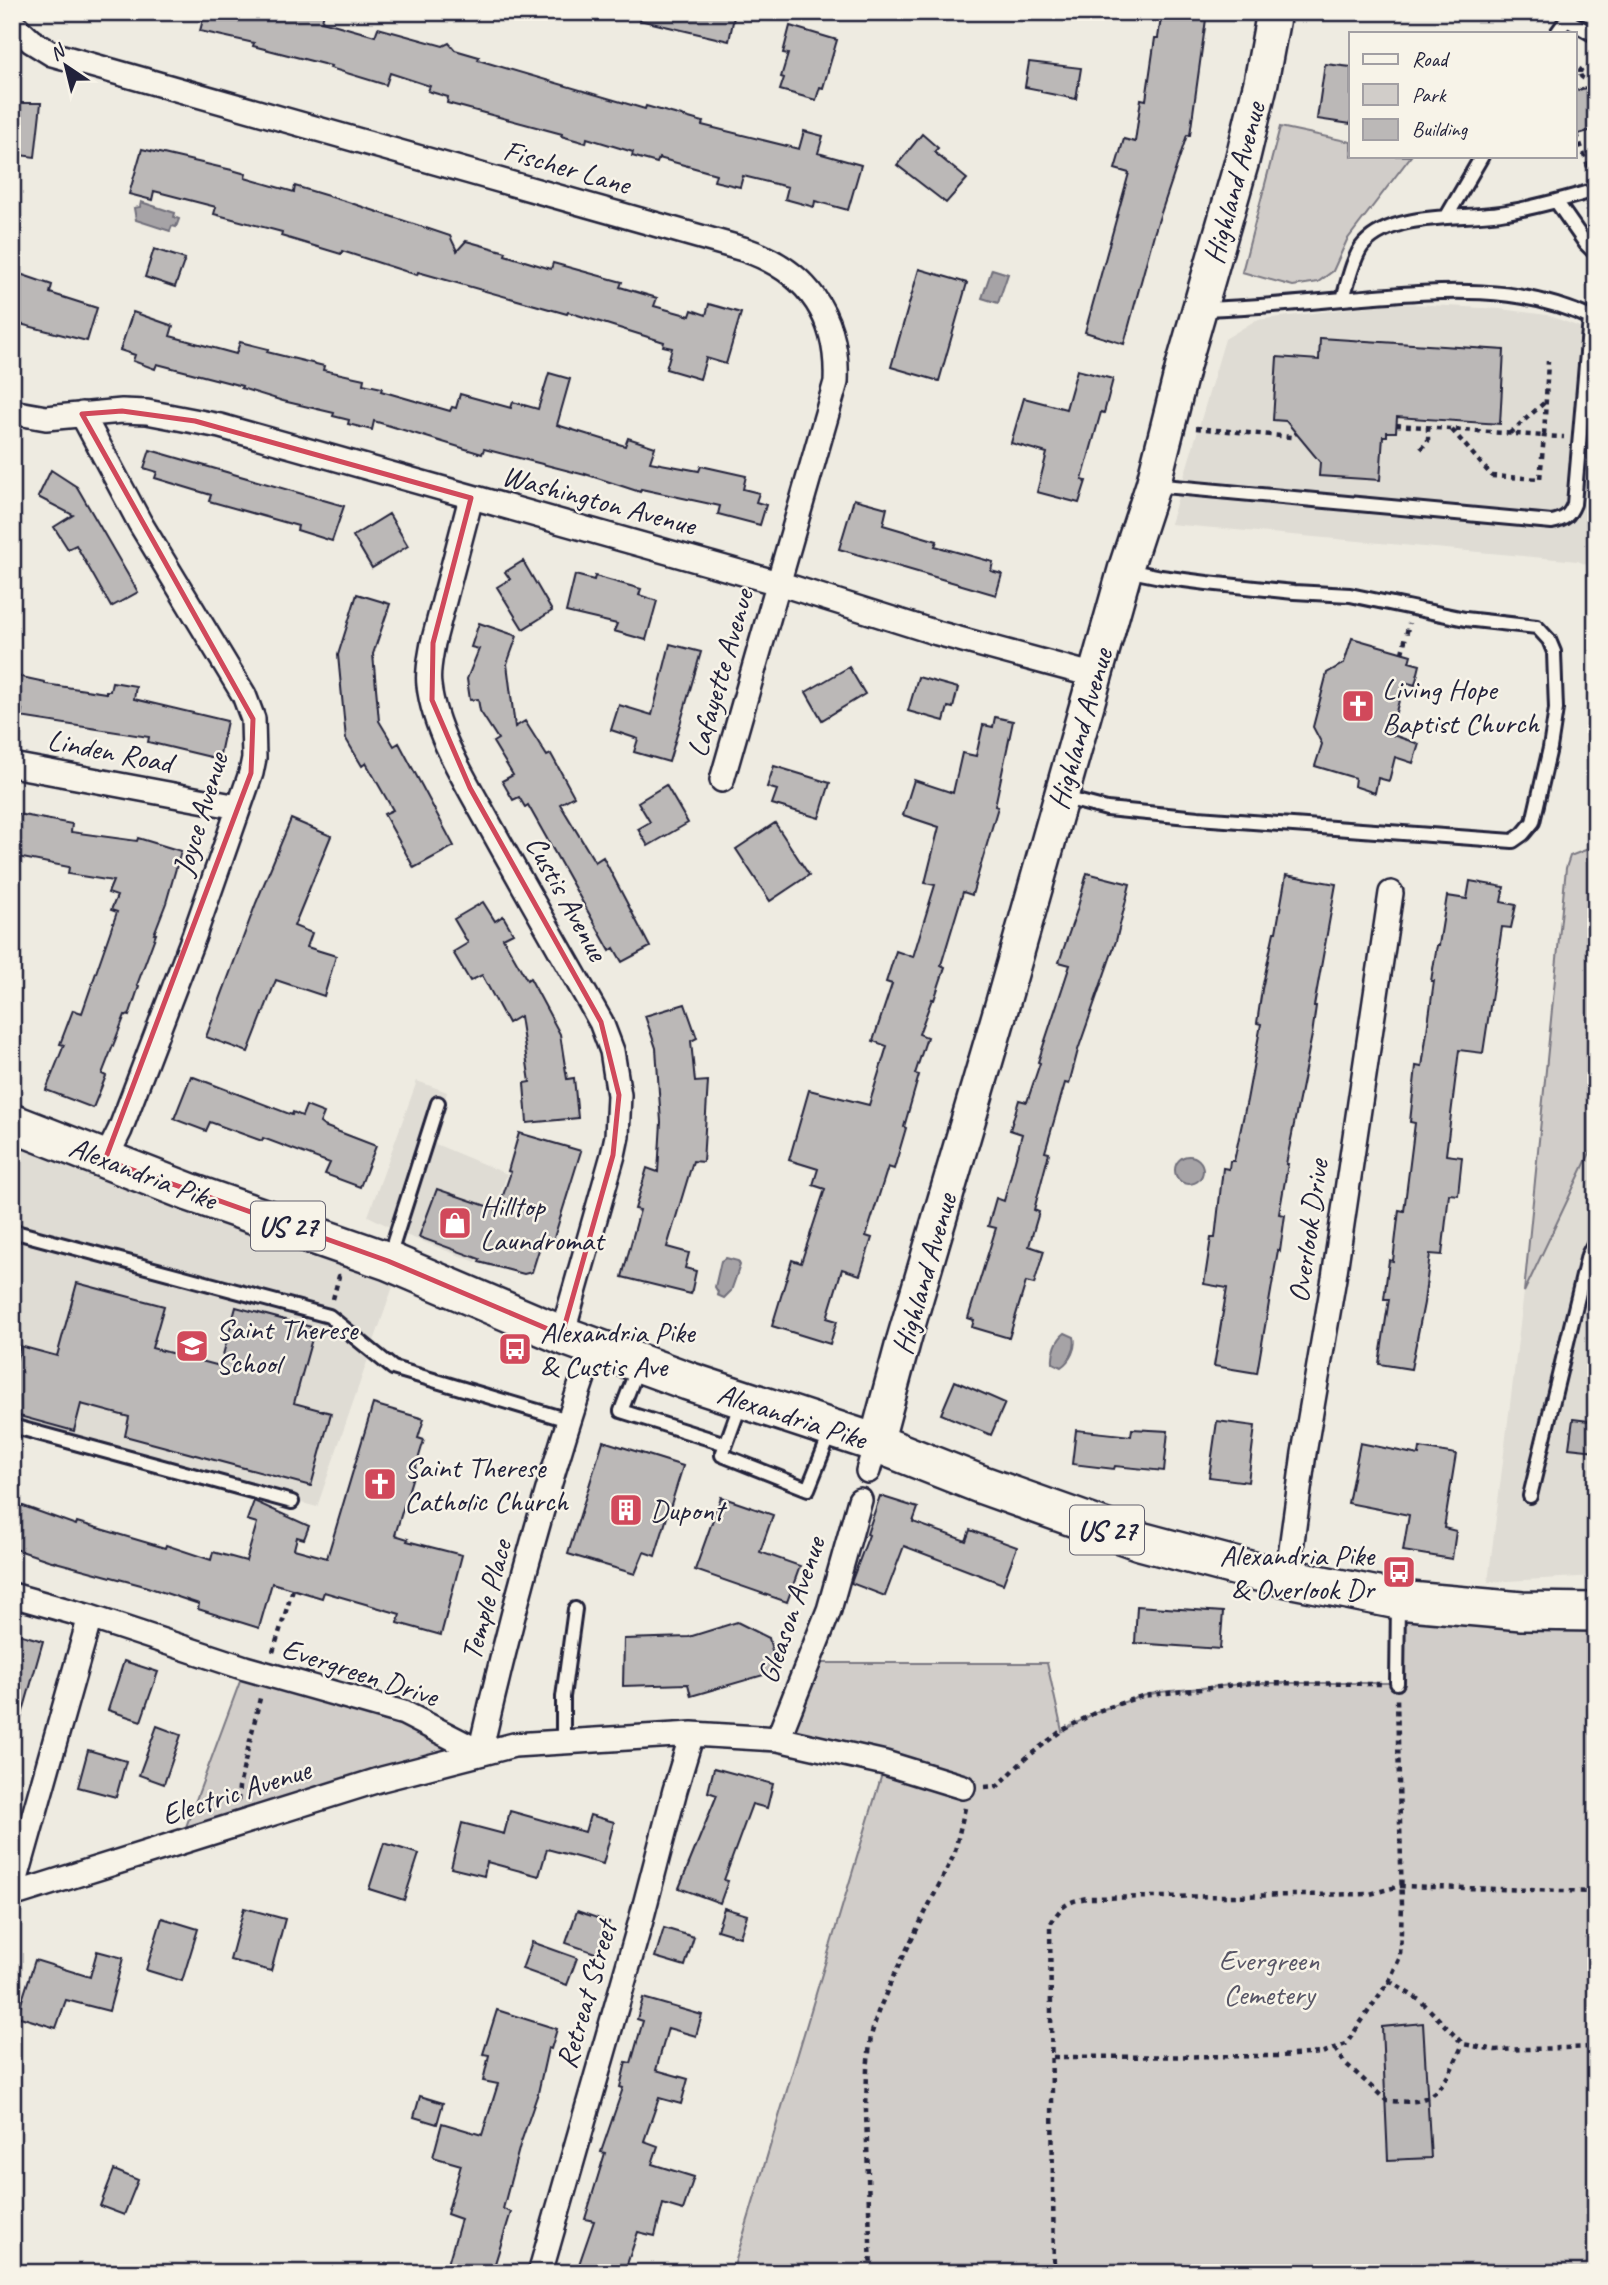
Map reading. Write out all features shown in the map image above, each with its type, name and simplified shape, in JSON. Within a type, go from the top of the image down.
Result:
[{"type":"main road","name":"Alexandria Pike","points":[[12,1123],[105,1160],[388,1261],[639,1363],[832,1429],[872,1457],[980,1484],[1140,1541],[1253,1571],[1398,1600],[1522,1611],[1596,1612]]},
{"type":"street","name":"Highland Avenue","points":[[872,1457],[1125,570],[1153,485],[1242,161],[1274,12]]},
{"type":"street","name":"Fischer Lane","points":[[12,23],[31,41],[52,54],[743,249],[784,268],[804,285],[822,309],[834,339],[836,382],[778,583]]},
{"type":"street","points":[[12,412],[46,418],[82,414]]},
{"type":"street","name":"Washington Avenue","points":[[82,414],[147,412],[277,441],[778,583],[937,633],[1096,676]]},
{"type":"street","name":"Joyce Avenue","points":[[82,414],[141,523],[234,677],[253,719],[254,758],[238,807],[171,996],[120,1130],[105,1160]]},
{"type":"street","name":"Custis Avenue","points":[[471,498],[433,643],[429,667],[432,700],[441,729],[470,788],[601,1022],[612,1051],[619,1095],[613,1156],[578,1340]]},
{"type":"street","name":"Lafayette Avenue","points":[[722,780],[778,583]]},
{"type":"street","name":"Linden Road","points":[[12,765],[238,807]]},
{"type":"street","name":"Overlook Drive","points":[[1287,1578],[1391,893]]},
{"type":"street","name":"Temple Place","points":[[480,1752],[507,1636],[568,1420],[578,1340]]},
{"type":"street","name":"Gleason Avenue","points":[[778,1739],[829,1610],[860,1500]]},
{"type":"street","name":"Evergreen Drive","points":[[12,1595],[90,1617],[266,1674],[404,1713],[480,1752]]},
{"type":"street","points":[[12,1894],[90,1617]]},
{"type":"street","points":[[480,1752],[514,1745],[692,1734],[778,1739],[885,1763],[963,1787]]},
{"type":"street","name":"Retreat Street","points":[[540,2273],[692,1734]]},
{"type":"street","name":"Electric Avenue","points":[[12,1894],[382,1779],[480,1752]]},
{"type":"lane","points":[[1558,32],[1569,16],[1596,36]]},
{"type":"lane","points":[[1447,216],[1481,158]]},
{"type":"lane","points":[[1343,299],[1362,245],[1381,232],[1410,222],[1447,216],[1477,217],[1596,190]]},
{"type":"lane","points":[[1556,201],[1596,254]]},
{"type":"lane","points":[[1153,485],[1552,522],[1569,515],[1574,504],[1593,319],[1572,309],[1493,291],[1446,291],[1200,310]]},
{"type":"lane","points":[[1060,797],[1083,804],[1133,812],[1513,841],[1533,822],[1556,709],[1554,652],[1549,640],[1537,627],[1465,618],[1350,595],[1207,583],[1125,570]]},
{"type":"lane","points":[[388,1261],[438,1103]]},
{"type":"lane","points":[[12,1231],[329,1316],[393,1368],[568,1420]]},
{"type":"lane","points":[[1530,1496],[1588,1255],[1596,1240]]},
{"type":"lane","points":[[639,1363],[621,1411],[726,1444]]},
{"type":"lane","points":[[742,1399],[722,1455],[808,1489],[832,1429]]},
{"type":"lane","points":[[12,1426],[292,1502]]},
{"type":"lane","points":[[1397,1684],[1398,1600]]},
{"type":"lane","points":[[563,1742],[563,1697],[576,1609]]},
{"type":"path","points":[[1577,134],[1596,190]]},
{"type":"path","points":[[1452,429],[1492,476],[1540,479],[1548,361]]},
{"type":"path","points":[[1510,433],[1545,402]]},
{"type":"path","points":[[1396,425],[1579,438]]},
{"type":"path","points":[[1191,427],[1291,437],[1296,433]]},
{"type":"path","points":[[1421,449],[1428,441],[1428,427]]},
{"type":"path","points":[[1402,653],[1413,608]]},
{"type":"path","points":[[236,1826],[239,1787],[266,1674],[293,1589]]},
{"type":"path","points":[[871,2273],[866,2111],[866,2069],[871,2036],[890,1984],[954,1855],[964,1815],[963,1787],[998,1786],[1026,1758],[1061,1731],[1098,1711],[1142,1696],[1252,1683],[1397,1684],[1400,1761],[1400,1957],[1390,1982],[1346,2043],[1335,2049],[1306,2054],[1245,2057],[1053,2057]]},
{"type":"path","points":[[1054,2273],[1050,1925],[1058,1911],[1072,1900],[1363,1895],[1401,1886],[1596,1892]]},
{"type":"path","points":[[1390,1982],[1421,2001],[1463,2044],[1495,2050],[1596,2047]]},
{"type":"path","points":[[1335,2049],[1344,2062],[1387,2101],[1419,2100],[1436,2091],[1447,2077],[1463,2044]]},
{"type":"highlighted area","points":[[122,411],[195,421],[471,498],[433,643],[432,700],[470,788],[601,1022],[619,1095],[613,1155],[562,1335],[388,1261],[105,1160],[251,773],[253,719],[82,414]]},
{"type":"shaded area","points":[[141,202],[175,213],[174,217],[179,219],[176,227],[172,226],[170,231],[136,220],[134,208],[140,207]]},
{"type":"shaded area","points":[[992,269],[1008,274],[998,303],[982,298]]},
{"type":"shaded area","points":[[1396,303],[1500,309],[1547,315],[1596,333],[1596,559],[1591,567],[1578,561],[1170,524],[1225,339],[1256,320]]},
{"type":"shaded area","points":[[417,1081],[447,1092],[433,1143],[507,1174],[476,1262],[408,1236],[368,1216]]},
{"type":"shaded area","name":"Saint Therese School","points":[[12,1123],[400,1266],[317,1507],[12,1426]]},
{"type":"shaded area","points":[[1596,1140],[1596,1576],[1488,1582],[1524,1292]]},
{"type":"shaded area","points":[[1189,1156],[1199,1160],[1203,1170],[1199,1180],[1189,1184],[1179,1180],[1175,1170],[1179,1160]]},
{"type":"shaded area","points":[[726,1258],[738,1261],[740,1265],[731,1291],[724,1298],[717,1295],[715,1287],[721,1261]]},
{"type":"shaded area","points":[[1065,1333],[1074,1337],[1075,1345],[1070,1358],[1061,1367],[1053,1363],[1053,1355],[1057,1342]]},
{"type":"green space","points":[[1280,127],[1349,142],[1349,158],[1409,158],[1347,240],[1333,271],[1318,282],[1293,286],[1242,272]]},
{"type":"green space","points":[[1596,846],[1596,1140],[1524,1292],[1566,868],[1570,856]]},
{"type":"green space","name":"Evergreen Cemetery","points":[[1398,1600],[1596,1612],[1596,2273],[732,2273],[885,1764],[778,1739],[809,1663],[1047,1663],[1062,1731],[1098,1711],[1160,1692],[1252,1683],[1396,1683]]},
{"type":"green space","points":[[245,1668],[480,1752],[180,1843]]},
{"type":"building","points":[[205,12],[324,12],[322,21],[375,36],[378,28],[443,46],[449,43],[455,50],[479,57],[478,60],[645,109],[646,106],[703,122],[702,125],[799,149],[804,131],[823,136],[818,153],[861,165],[848,210],[815,201],[814,207],[785,199],[788,187],[743,176],[740,187],[714,181],[716,174],[659,158],[657,163],[632,156],[633,152],[587,138],[586,143],[447,103],[448,97],[428,91],[430,86],[390,73],[386,85],[330,68],[331,66],[253,46],[254,43],[200,31]]},
{"type":"building","points":[[640,12],[735,12],[729,41],[639,20]]},
{"type":"building","points":[[1162,12],[1207,12],[1190,135],[1187,135],[1154,234],[1124,344],[1085,332],[1129,173],[1115,169],[1124,139],[1135,142],[1141,99],[1146,100],[1155,38],[1158,38]]},
{"type":"building","points":[[790,26],[837,40],[823,88],[820,87],[816,100],[780,90],[788,54],[783,53]]},
{"type":"building","points":[[1029,62],[1081,68],[1076,99],[1025,87]]},
{"type":"building","points":[[1325,64],[1349,67],[1349,124],[1317,119]]},
{"type":"building","points":[[1596,85],[1596,129],[1576,135],[1576,91]]},
{"type":"building","points":[[12,103],[41,103],[35,157],[12,154]]},
{"type":"building","points":[[922,134],[938,148],[934,152],[967,179],[946,203],[897,165]]},
{"type":"building","points":[[142,149],[232,170],[246,174],[245,178],[294,192],[295,186],[348,202],[450,236],[457,251],[466,241],[551,269],[553,263],[622,282],[620,287],[657,298],[654,306],[690,316],[692,310],[706,315],[709,304],[741,313],[726,364],[706,358],[700,379],[666,369],[672,348],[663,346],[664,342],[568,312],[567,314],[418,272],[417,275],[342,251],[341,254],[281,236],[282,232],[214,214],[216,207],[154,191],[152,200],[129,194]]},
{"type":"building","points":[[154,249],[185,259],[175,287],[145,277]]},
{"type":"building","points":[[919,269],[967,283],[939,381],[891,367]]},
{"type":"building","points":[[20,274],[52,285],[50,293],[97,308],[87,341],[12,322],[12,304]]},
{"type":"building","points":[[133,312],[173,326],[170,336],[236,354],[240,342],[268,349],[267,352],[324,366],[323,370],[364,379],[363,384],[382,388],[381,391],[450,411],[452,407],[456,408],[460,394],[511,408],[513,402],[538,409],[549,373],[570,379],[557,425],[625,446],[628,438],[655,447],[650,462],[699,471],[701,466],[746,476],[743,489],[759,493],[756,502],[766,505],[760,525],[718,514],[720,506],[641,489],[640,492],[585,474],[484,449],[482,454],[374,421],[372,430],[348,424],[349,420],[333,416],[334,413],[283,401],[241,388],[242,386],[157,364],[155,369],[133,361],[135,355],[120,350]]},
{"type":"building","points":[[1320,338],[1504,350],[1500,424],[1397,417],[1396,432],[1387,432],[1387,436],[1383,436],[1380,480],[1319,476],[1320,462],[1286,421],[1273,420],[1277,357],[1319,360]]},
{"type":"building","points":[[1077,370],[1113,379],[1082,480],[1086,481],[1079,503],[1037,492],[1047,453],[1011,443],[1024,398],[1066,409]]},
{"type":"building","points":[[150,450],[344,506],[332,541],[297,530],[298,526],[209,501],[211,495],[155,478],[157,472],[144,468]]},
{"type":"building","points":[[51,470],[77,487],[138,592],[111,607],[76,545],[68,549],[54,527],[73,515],[38,497]]},
{"type":"building","points":[[854,499],[887,508],[883,525],[937,541],[935,546],[993,562],[991,571],[1002,574],[996,595],[839,549]]},
{"type":"building","points":[[389,514],[408,546],[372,568],[353,536]]},
{"type":"building","points":[[523,561],[552,611],[523,629],[497,587],[510,579],[505,572]]},
{"type":"building","points":[[575,575],[594,580],[595,576],[641,589],[639,595],[657,601],[646,640],[614,631],[617,624],[566,612]]},
{"type":"building","points":[[357,594],[390,604],[373,654],[379,721],[394,746],[399,743],[454,846],[414,868],[384,814],[393,810],[366,763],[362,766],[346,739],[338,655]]},
{"type":"building","points":[[479,623],[517,636],[507,664],[515,727],[525,721],[547,756],[551,754],[574,796],[560,804],[595,862],[603,857],[650,947],[622,962],[614,948],[610,951],[528,805],[525,807],[519,797],[513,800],[502,781],[513,775],[493,742],[498,739],[480,711],[478,699],[470,700],[467,679],[479,649],[471,647]]},
{"type":"building","name":"Living Hope Baptist Church","points":[[1352,638],[1411,655],[1409,662],[1420,665],[1415,685],[1404,682],[1390,734],[1419,744],[1413,763],[1395,757],[1389,781],[1378,778],[1375,793],[1354,786],[1355,778],[1315,766],[1322,744],[1313,727],[1327,673],[1344,663]]},
{"type":"building","points":[[670,644],[701,652],[669,762],[634,752],[638,739],[611,730],[619,705],[652,715]]},
{"type":"building","points":[[849,667],[865,694],[822,720],[806,692]]},
{"type":"building","points":[[17,676],[45,684],[106,693],[110,691],[112,682],[136,686],[134,699],[227,721],[219,759],[148,742],[149,737],[20,717],[22,710],[12,708]]},
{"type":"building","points":[[918,677],[958,688],[953,708],[948,707],[944,721],[908,711]]},
{"type":"building","points":[[995,717],[1013,721],[995,806],[998,807],[972,895],[963,892],[941,965],[945,967],[919,1034],[927,1037],[915,1074],[919,1075],[894,1169],[888,1167],[866,1236],[872,1238],[860,1275],[842,1269],[827,1318],[837,1321],[830,1344],[772,1326],[792,1260],[801,1263],[825,1189],[813,1185],[818,1169],[789,1160],[809,1090],[869,1105],[887,1046],[873,1041],[892,984],[886,982],[896,951],[913,957],[935,885],[925,883],[939,827],[903,815],[914,780],[953,793],[962,753],[976,756],[983,725],[993,727]]},
{"type":"building","points":[[774,766],[830,783],[819,818],[772,804],[777,790],[767,787]]},
{"type":"building","points":[[666,785],[688,823],[648,846],[638,829],[650,822],[638,802]]},
{"type":"building","points":[[12,813],[72,824],[71,832],[137,841],[138,838],[181,851],[129,1016],[125,1015],[102,1074],[106,1076],[93,1108],[46,1090],[64,1045],[60,1044],[73,1010],[82,1013],[117,912],[111,910],[117,896],[108,893],[113,881],[68,874],[69,867],[12,856]]},
{"type":"building","points":[[291,819],[331,836],[294,926],[312,933],[307,947],[336,956],[324,996],[276,980],[248,1052],[206,1037]]},
{"type":"building","points":[[775,823],[809,875],[770,901],[736,849]]},
{"type":"building","points":[[1087,873],[1130,884],[1116,941],[1069,1084],[1065,1083],[1045,1152],[1049,1153],[1034,1210],[1039,1212],[1029,1246],[1044,1251],[1034,1284],[1026,1282],[1009,1338],[972,1327],[974,1320],[968,1318],[996,1228],[988,1226],[996,1198],[1004,1201],[1022,1134],[1010,1130],[1019,1100],[1027,1102],[1070,965],[1059,962]]},
{"type":"building","points":[[1286,875],[1336,884],[1314,1006],[1312,1035],[1286,1164],[1279,1214],[1285,1215],[1257,1373],[1214,1366],[1227,1288],[1204,1284],[1211,1238],[1215,1238],[1223,1168],[1229,1169],[1230,1161],[1234,1161],[1247,1100],[1261,1024],[1257,1023],[1262,989]]},
{"type":"building","points":[[1470,881],[1504,887],[1501,902],[1516,905],[1511,928],[1502,927],[1483,1053],[1459,1050],[1446,1155],[1462,1157],[1458,1195],[1449,1194],[1442,1255],[1430,1254],[1411,1369],[1379,1364],[1389,1299],[1384,1299],[1389,1260],[1393,1261],[1399,1210],[1404,1211],[1415,1123],[1410,1122],[1416,1066],[1422,1067],[1434,981],[1431,981],[1447,896],[1467,899]]},
{"type":"building","points":[[483,902],[495,921],[503,916],[513,933],[503,938],[527,980],[530,978],[560,1034],[567,1079],[574,1078],[578,1118],[527,1123],[524,1083],[530,1082],[520,1016],[508,1023],[482,975],[470,981],[453,952],[468,943],[454,919]]},
{"type":"building","points":[[685,1004],[697,1038],[691,1041],[695,1082],[708,1081],[703,1162],[693,1161],[667,1247],[689,1253],[685,1268],[696,1271],[691,1294],[622,1277],[640,1210],[635,1209],[647,1168],[658,1172],[661,1122],[656,1048],[645,1016]]},
{"type":"building","points":[[191,1076],[292,1115],[293,1112],[302,1116],[306,1106],[324,1113],[320,1123],[324,1126],[376,1146],[360,1187],[325,1174],[330,1163],[263,1138],[262,1141],[210,1122],[206,1131],[174,1119]]},
{"type":"building","points":[[519,1133],[581,1151],[553,1241],[543,1237],[532,1272],[524,1274],[479,1262],[480,1259],[419,1237],[437,1189],[498,1210],[511,1172],[508,1171]]},
{"type":"building","name":"Saint Therese School","points":[[77,1283],[164,1306],[152,1348],[220,1366],[236,1307],[315,1328],[294,1403],[331,1413],[311,1486],[125,1436],[129,1417],[81,1404],[74,1431],[12,1414],[12,1377],[20,1346],[57,1356]]},
{"type":"building","points":[[955,1381],[1005,1403],[991,1435],[941,1414]]},
{"type":"building","points":[[373,1404],[424,1419],[418,1438],[424,1440],[395,1535],[408,1539],[407,1541],[462,1555],[441,1635],[398,1623],[400,1614],[324,1592],[322,1598],[272,1583],[259,1628],[198,1609],[199,1604],[141,1585],[12,1548],[12,1502],[76,1525],[77,1522],[165,1548],[166,1545],[211,1560],[213,1552],[246,1561],[257,1523],[247,1520],[254,1501],[309,1526],[304,1539],[297,1537],[294,1549],[327,1558]]},
{"type":"building","points":[[1573,1419],[1596,1422],[1596,1451],[1569,1448]]},
{"type":"building","points":[[1217,1421],[1255,1426],[1248,1482],[1209,1477]]},
{"type":"building","points":[[1132,1429],[1168,1431],[1164,1471],[1072,1464],[1076,1430],[1131,1436]]},
{"type":"building","name":"Dupont","points":[[603,1441],[683,1466],[655,1556],[644,1552],[635,1574],[568,1554]]},
{"type":"building","points":[[1360,1443],[1419,1455],[1420,1448],[1456,1454],[1444,1528],[1456,1531],[1452,1559],[1403,1551],[1409,1515],[1348,1503]]},
{"type":"building","points":[[880,1496],[918,1508],[913,1522],[966,1541],[970,1530],[1017,1547],[1003,1584],[904,1546],[885,1596],[851,1583]]},
{"type":"building","points":[[721,1497],[773,1515],[760,1552],[800,1566],[787,1602],[695,1570]]},
{"type":"building","points":[[1137,1606],[1223,1612],[1220,1649],[1135,1643]]},
{"type":"building","points":[[737,1622],[769,1638],[777,1671],[691,1696],[688,1684],[623,1686],[624,1639],[689,1637]]},
{"type":"building","points":[[15,1633],[43,1641],[18,1729],[12,1728],[12,1645]]},
{"type":"building","points":[[124,1661],[158,1672],[141,1721],[108,1710]]},
{"type":"building","points":[[157,1726],[181,1735],[164,1784],[139,1775]]},
{"type":"building","points":[[88,1750],[126,1761],[116,1797],[78,1787]]},
{"type":"building","points":[[714,1768],[773,1784],[767,1808],[752,1804],[724,1880],[728,1881],[720,1903],[679,1888],[717,1795],[708,1792]]},
{"type":"building","points":[[510,1811],[585,1832],[590,1815],[614,1822],[603,1864],[547,1849],[539,1876],[487,1862],[484,1876],[451,1868],[462,1823],[504,1834]]},
{"type":"building","points":[[384,1843],[419,1854],[404,1900],[369,1889]]},
{"type":"building","points":[[244,1908],[285,1919],[271,1971],[230,1960]]},
{"type":"building","points":[[724,1908],[747,1915],[740,1937],[717,1930]]},
{"type":"building","points":[[577,1911],[609,1922],[598,1954],[566,1943]]},
{"type":"building","points":[[162,1918],[198,1929],[182,1981],[146,1970]]},
{"type":"building","points":[[664,1928],[694,1937],[685,1966],[655,1957]]},
{"type":"building","points":[[532,1942],[577,1958],[567,1985],[522,1969]]},
{"type":"building","points":[[97,1951],[123,1958],[109,2011],[66,2000],[56,2028],[17,2016],[35,1960],[90,1977]]},
{"type":"building","points":[[643,1998],[702,2015],[696,2036],[668,2028],[656,2070],[688,2079],[681,2104],[659,2098],[644,2141],[658,2146],[652,2164],[694,2177],[683,2210],[663,2204],[655,2236],[638,2232],[624,2273],[576,2273],[594,2221],[585,2219],[605,2153],[601,2152],[623,2088],[620,2087],[626,2062],[631,2063],[643,2021],[637,2019]]},
{"type":"building","points":[[497,2010],[557,2029],[551,2049],[548,2048],[538,2093],[520,2145],[503,2209],[511,2212],[492,2273],[477,2273],[448,2264],[461,2219],[447,2214],[461,2165],[433,2157],[442,2123],[482,2135],[498,2084],[483,2081],[489,2055],[483,2054]]},
{"type":"building","points":[[1423,2023],[1431,2158],[1388,2160],[1382,2027]]},
{"type":"building","points":[[420,2096],[443,2103],[437,2124],[414,2117]]},
{"type":"building","points":[[114,2170],[138,2180],[124,2215],[100,2206]]},
{"type":"place","name":"Living Hope Baptist Church","points":[[1358,706]]},
{"type":"place","name":"Hilltop Laundromat","points":[[455,1223]]},
{"type":"place","name":"Saint Therese School","points":[[192,1346]]},
{"type":"place","name":"Alexandria Pike & Custis Ave","points":[[515,1349]]},
{"type":"place","name":"Saint Therese Catholic Church","points":[[380,1484]]},
{"type":"place","name":"Dupont","points":[[626,1510]]},
{"type":"place","name":"Alexandria Pike & Overlook Dr","points":[[1399,1572]]}]
